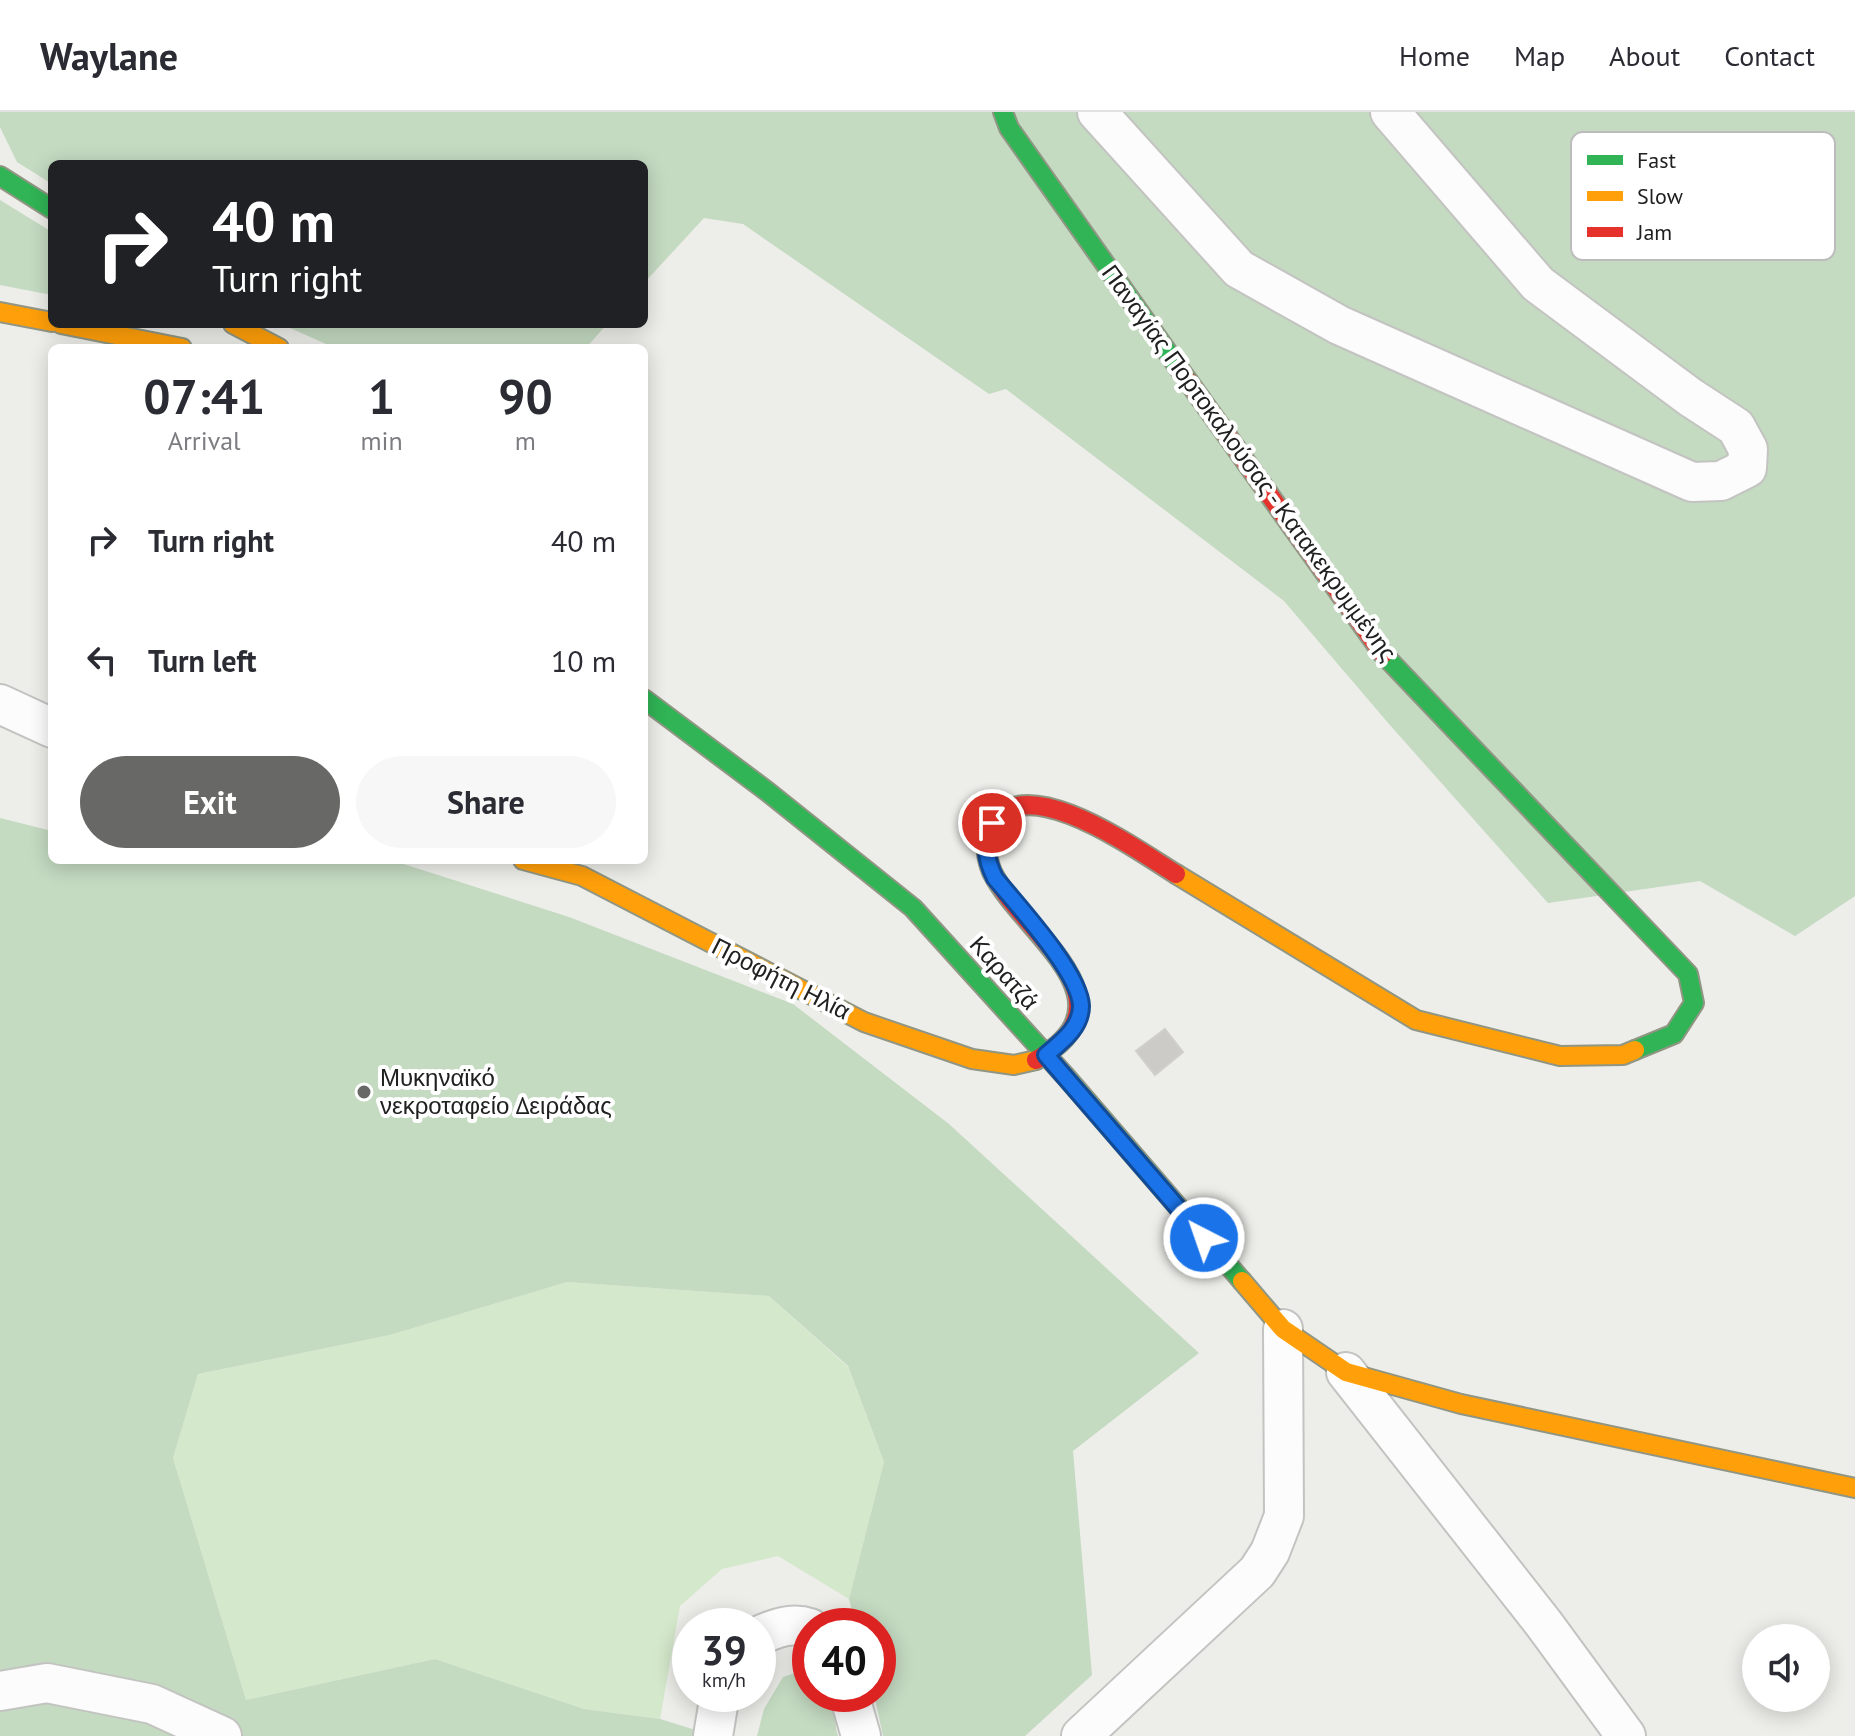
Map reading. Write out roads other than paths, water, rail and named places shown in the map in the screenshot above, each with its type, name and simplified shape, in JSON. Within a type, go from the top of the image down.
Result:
[{"type":"street","name":"Παναγίας Πορτοκαλούσας - Κατακεκρυμμένης","points":[[1003,112],[1009,128],[1377,648],[1688,974],[1694,1003],[1674,1034],[1623,1055],[1560,1056],[1416,1020],[1097,826],[1046,806],[1022,805],[1002,811],[992,823],[985,852],[995,878],[1074,981],[1081,1007],[1075,1027],[1046,1055]]},
{"type":"street","points":[[1097,112],[1239,269],[1339,325],[1692,482],[1721,481],[1747,468],[1748,449],[1736,427],[1690,397],[1538,284],[1390,112]]},
{"type":"street","points":[[0,176],[48,206]]},
{"type":"street","points":[[0,312],[48,321]]},
{"type":"street","points":[[81,328],[162,344]]},
{"type":"street","points":[[241,328],[271,344]]},
{"type":"street","name":"Καρατζά","points":[[648,702],[768,792],[913,908],[1046,1055],[1283,1329],[1346,1372],[1461,1404],[1855,1488]]},
{"type":"street","points":[[0,704],[48,726]]},
{"type":"street","name":"Προφήτη Ηλία","points":[[538,864],[582,876],[864,1022],[972,1059],[1014,1065],[1032,1063],[1046,1055]]},
{"type":"street","points":[[1081,1736],[1257,1572],[1270,1552],[1284,1516],[1283,1329]]},
{"type":"street","points":[[1346,1372],[1544,1624],[1626,1736]]},
{"type":"street","points":[[0,1691],[47,1683],[152,1704],[222,1736]]},
{"type":"street","points":[[713,1736],[717,1712]]},
{"type":"street","points":[[854,1712],[861,1736]]},
{"type":"place","name":"Μυκηναϊκό νεκροταφείο Δειράδας","points":[[364,1092]]}]
